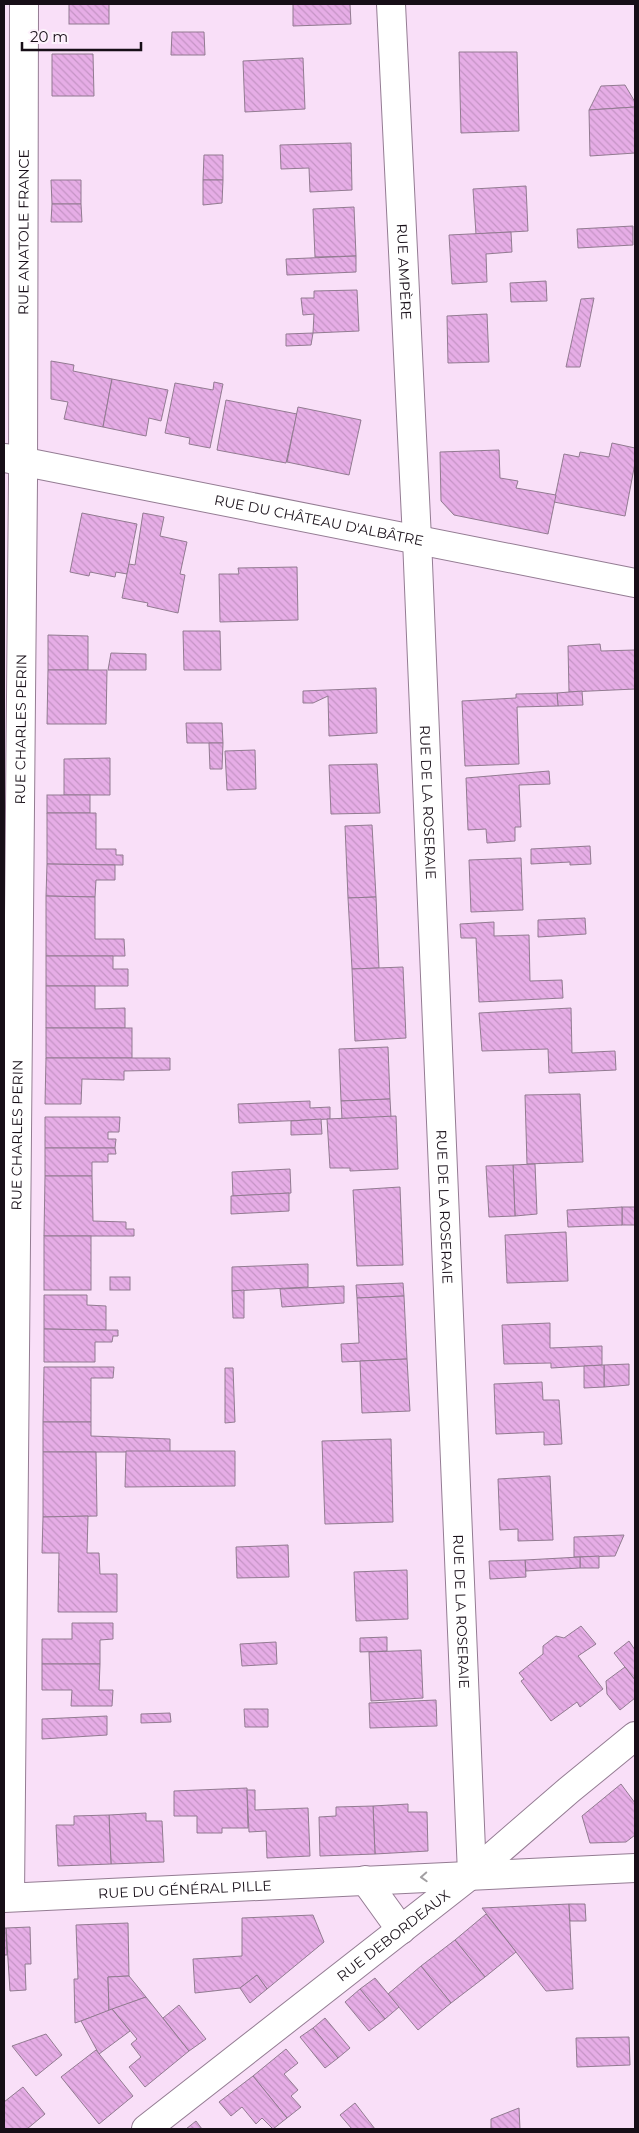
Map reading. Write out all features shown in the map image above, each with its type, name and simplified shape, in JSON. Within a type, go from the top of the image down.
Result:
[{"type":"street","name":"RUE ANATOLE FRANCE","points":[[13,459],[24,4]]},
{"type":"street","name":"RUE AMPÈRE","points":[[391,4],[416,539]]},
{"type":"street","name":"RUE DU CHÂTEAU D'ALBÂTRE","points":[[13,459],[635,582]]},
{"type":"street","name":"RUE CHARLES PERIN","points":[[7,1897],[13,459]]},
{"type":"street","name":"RUE DE LA ROSERAIE","points":[[416,539],[472,1874]]},
{"type":"street","name":"RUE DEBORDEAUX","points":[[146,2129],[472,1874],[635,1736]]},
{"type":"street","name":"RUE DU GÉNÉRAL PILLE","points":[[7,1897],[472,1874],[635,1868]]},
{"type":"street","points":[[365,1880],[401,1930]]},
{"type":"building","points":[[69,4],[109,4],[109,24],[69,24]]},
{"type":"building","points":[[293,4],[350,4],[351,24],[293,26]]},
{"type":"building","points":[[172,32],[204,32],[205,55],[171,55]]},
{"type":"building","points":[[459,52],[517,52],[519,131],[461,133]]},
{"type":"building","points":[[52,54],[93,54],[94,96],[52,96]]},
{"type":"building","points":[[303,58],[305,109],[245,112],[243,61]]},
{"type":"building","points":[[625,85],[635,102],[635,107],[589,110],[601,86]]},
{"type":"building","points":[[635,107],[635,153],[590,156],[589,110]]},
{"type":"building","points":[[351,143],[352,190],[310,192],[309,168],[281,169],[280,145]]},
{"type":"building","points":[[204,155],[223,155],[223,180],[203,180]]},
{"type":"building","points":[[51,180],[81,180],[81,204],[52,204]]},
{"type":"building","points":[[203,180],[223,180],[222,203],[203,205]]},
{"type":"building","points":[[526,186],[528,231],[476,234],[473,189]]},
{"type":"building","points":[[52,204],[81,204],[82,222],[51,222]]},
{"type":"building","points":[[354,207],[356,256],[315,257],[313,209]]},
{"type":"building","points":[[633,226],[633,245],[578,248],[577,229]]},
{"type":"building","points":[[511,232],[512,252],[486,254],[487,282],[452,284],[449,235]]},
{"type":"building","points":[[356,256],[356,272],[287,275],[286,259]]},
{"type":"building","points":[[546,281],[547,301],[511,302],[510,283]]},
{"type":"building","points":[[357,290],[359,331],[313,333],[314,314],[303,315],[301,298],[314,298],[314,291]]},
{"type":"building","points":[[594,298],[580,367],[566,367],[581,299]]},
{"type":"building","points":[[487,314],[489,362],[448,363],[447,316]]},
{"type":"building","points":[[313,333],[311,345],[286,346],[286,334]]},
{"type":"building","points":[[51,361],[74,365],[73,371],[112,379],[103,427],[64,419],[68,402],[51,399]]},
{"type":"building","points":[[112,379],[168,390],[161,421],[149,418],[146,436],[103,427]]},
{"type":"building","points":[[214,382],[223,384],[210,448],[189,444],[190,438],[165,433],[175,383],[213,390]]},
{"type":"building","points":[[226,400],[297,414],[286,463],[217,450]]},
{"type":"building","points":[[298,407],[361,420],[349,475],[287,462]]},
{"type":"building","points":[[612,443],[635,448],[635,463],[625,516],[554,502],[564,454],[579,457],[580,452],[609,457]]},
{"type":"building","points":[[499,450],[500,478],[518,481],[516,488],[556,495],[548,534],[454,515],[441,501],[440,452]]},
{"type":"building","points":[[82,513],[137,524],[127,574],[116,572],[115,577],[90,572],[89,576],[70,572]]},
{"type":"building","points":[[143,513],[164,517],[160,536],[187,542],[180,574],[185,575],[178,613],[147,606],[148,603],[122,598],[129,564],[135,565]]},
{"type":"building","points":[[297,567],[298,620],[220,622],[219,574],[239,574],[238,568]]},
{"type":"building","points":[[183,631],[220,631],[221,670],[184,670]]},
{"type":"building","points":[[48,635],[88,636],[88,670],[48,670]]},
{"type":"building","points":[[600,644],[601,651],[635,650],[635,689],[569,692],[568,646]]},
{"type":"building","points":[[111,653],[146,654],[146,670],[108,670]]},
{"type":"building","points":[[48,670],[107,670],[106,724],[47,724]]},
{"type":"building","points":[[376,688],[377,733],[329,736],[328,696],[313,703],[303,703],[303,691]]},
{"type":"building","points":[[582,691],[583,705],[558,706],[557,693]]},
{"type":"building","points":[[557,693],[558,706],[517,707],[519,764],[465,766],[462,701],[516,698],[516,694]]},
{"type":"building","points":[[186,723],[222,723],[223,743],[187,743]]},
{"type":"building","points":[[209,743],[223,743],[222,769],[210,769]]},
{"type":"building","points":[[255,750],[256,789],[227,790],[225,751]]},
{"type":"building","points":[[110,758],[110,795],[64,795],[64,759]]},
{"type":"building","points":[[377,764],[380,813],[331,814],[329,765]]},
{"type":"building","points":[[549,771],[550,784],[519,785],[521,827],[515,827],[515,841],[487,843],[486,829],[468,830],[466,778]]},
{"type":"building","points":[[47,795],[90,795],[90,813],[47,813]]},
{"type":"building","points":[[47,813],[96,813],[96,849],[116,849],[116,855],[123,855],[123,865],[47,864]]},
{"type":"building","points":[[372,825],[376,897],[348,898],[345,826]]},
{"type":"building","points":[[590,846],[591,864],[570,865],[570,862],[531,864],[531,849]]},
{"type":"building","points":[[521,858],[523,910],[471,912],[469,860]]},
{"type":"building","points":[[47,864],[115,865],[115,880],[96,880],[95,897],[46,896]]},
{"type":"building","points":[[46,896],[95,897],[95,939],[124,939],[125,956],[46,956]]},
{"type":"building","points":[[376,897],[379,968],[352,969],[348,898]]},
{"type":"building","points":[[585,918],[586,934],[538,937],[538,920]]},
{"type":"building","points":[[494,922],[494,936],[529,935],[530,981],[562,980],[563,998],[479,1002],[476,938],[461,938],[460,924]]},
{"type":"building","points":[[46,956],[113,956],[113,969],[128,969],[128,986],[46,986]]},
{"type":"building","points":[[403,967],[406,1038],[355,1041],[352,969]]},
{"type":"building","points":[[46,986],[95,986],[95,1009],[125,1008],[125,1028],[46,1028]]},
{"type":"building","points":[[571,1008],[572,1053],[615,1051],[616,1070],[549,1073],[548,1049],[482,1051],[479,1013]]},
{"type":"building","points":[[46,1028],[132,1028],[132,1058],[46,1058]]},
{"type":"building","points":[[388,1047],[390,1099],[341,1101],[339,1049]]},
{"type":"building","points":[[46,1058],[170,1058],[170,1070],[124,1071],[124,1080],[82,1079],[81,1104],[45,1104]]},
{"type":"building","points":[[580,1094],[583,1162],[527,1164],[525,1095]]},
{"type":"building","points":[[390,1099],[391,1117],[342,1119],[341,1101]]},
{"type":"building","points":[[310,1101],[310,1108],[330,1107],[330,1119],[239,1123],[238,1104]]},
{"type":"building","points":[[396,1116],[398,1169],[350,1171],[350,1168],[330,1168],[327,1119]]},
{"type":"building","points":[[45,1117],[120,1117],[119,1132],[108,1132],[108,1139],[116,1139],[115,1148],[45,1148]]},
{"type":"building","points":[[321,1119],[322,1134],[291,1135],[291,1121]]},
{"type":"building","points":[[45,1148],[115,1148],[116,1154],[108,1154],[108,1162],[92,1162],[92,1176],[45,1176]]},
{"type":"building","points":[[535,1164],[537,1214],[515,1216],[513,1165]]},
{"type":"building","points":[[513,1165],[515,1216],[489,1217],[486,1166]]},
{"type":"building","points":[[290,1169],[291,1193],[233,1196],[232,1172]]},
{"type":"building","points":[[45,1176],[92,1176],[93,1221],[126,1222],[126,1229],[134,1229],[134,1236],[44,1236]]},
{"type":"building","points":[[400,1187],[403,1265],[357,1266],[353,1190]]},
{"type":"building","points":[[289,1193],[289,1211],[231,1214],[231,1196]]},
{"type":"building","points":[[622,1207],[635,1207],[635,1225],[622,1225]]},
{"type":"building","points":[[622,1207],[622,1225],[568,1227],[567,1210]]},
{"type":"building","points":[[566,1232],[568,1281],[507,1283],[505,1235]]},
{"type":"building","points":[[44,1236],[91,1236],[91,1290],[44,1290]]},
{"type":"building","points":[[308,1264],[308,1287],[232,1291],[232,1267]]},
{"type":"building","points":[[110,1277],[130,1277],[130,1290],[110,1290]]},
{"type":"building","points":[[403,1283],[404,1296],[357,1298],[356,1285]]},
{"type":"building","points":[[344,1286],[344,1303],[282,1307],[280,1289]]},
{"type":"building","points":[[244,1290],[244,1318],[233,1318],[232,1291]]},
{"type":"building","points":[[44,1295],[87,1295],[87,1305],[106,1306],[106,1330],[44,1329]]},
{"type":"building","points":[[404,1296],[407,1359],[342,1362],[341,1344],[359,1343],[357,1298]]},
{"type":"building","points":[[550,1323],[550,1348],[602,1346],[602,1365],[551,1368],[551,1363],[504,1364],[502,1325]]},
{"type":"building","points":[[44,1329],[118,1330],[118,1336],[113,1336],[112,1342],[95,1342],[95,1362],[44,1362]]},
{"type":"building","points":[[407,1359],[410,1411],[362,1413],[360,1361]]},
{"type":"building","points":[[629,1364],[629,1385],[604,1387],[604,1365]]},
{"type":"building","points":[[604,1365],[604,1387],[584,1388],[584,1366]]},
{"type":"building","points":[[44,1367],[114,1367],[113,1378],[91,1378],[91,1422],[43,1422]]},
{"type":"building","points":[[225,1368],[233,1368],[235,1422],[225,1423]]},
{"type":"building","points":[[542,1382],[543,1400],[559,1400],[562,1444],[544,1445],[544,1432],[496,1434],[494,1384]]},
{"type":"building","points":[[43,1422],[91,1422],[91,1436],[170,1439],[170,1452],[43,1452]]},
{"type":"building","points":[[391,1439],[393,1522],[325,1524],[322,1441]]},
{"type":"building","points":[[126,1451],[235,1451],[235,1486],[125,1487]]},
{"type":"building","points":[[43,1452],[96,1452],[97,1516],[43,1517]]},
{"type":"building","points":[[550,1476],[553,1540],[518,1541],[518,1529],[500,1530],[498,1479]]},
{"type":"building","points":[[88,1516],[87,1553],[99,1553],[100,1574],[117,1574],[117,1612],[58,1612],[59,1553],[42,1553],[43,1517]]},
{"type":"building","points":[[624,1535],[615,1556],[574,1557],[574,1537]]},
{"type":"building","points":[[288,1545],[289,1577],[237,1578],[236,1547]]},
{"type":"building","points":[[599,1556],[599,1568],[580,1568],[580,1557]]},
{"type":"building","points":[[580,1557],[580,1568],[526,1571],[525,1560]]},
{"type":"building","points":[[525,1560],[526,1577],[490,1579],[489,1561]]},
{"type":"building","points":[[407,1570],[408,1619],[356,1621],[354,1572]]},
{"type":"building","points":[[72,1623],[113,1623],[113,1639],[100,1640],[100,1664],[42,1664],[42,1639],[72,1639]]},
{"type":"building","points":[[581,1626],[596,1644],[578,1656],[603,1689],[580,1707],[577,1702],[551,1721],[521,1681],[524,1679],[519,1673],[543,1654],[543,1646],[556,1636],[564,1638]]},
{"type":"building","points":[[387,1637],[387,1651],[360,1652],[360,1638]]},
{"type":"building","points":[[629,1641],[635,1650],[635,1680],[614,1653]]},
{"type":"building","points":[[276,1642],[277,1664],[242,1666],[240,1644]]},
{"type":"building","points":[[421,1650],[423,1698],[371,1701],[369,1652]]},
{"type":"building","points":[[42,1664],[100,1664],[99,1690],[113,1690],[112,1706],[71,1706],[72,1690],[42,1690]]},
{"type":"building","points":[[625,1667],[635,1680],[635,1698],[620,1710],[607,1694],[606,1681]]},
{"type":"building","points":[[436,1700],[437,1726],[370,1728],[369,1703]]},
{"type":"building","points":[[244,1709],[268,1709],[268,1727],[245,1727]]},
{"type":"building","points":[[170,1713],[171,1722],[141,1723],[141,1714]]},
{"type":"building","points":[[107,1716],[107,1735],[42,1739],[42,1719]]},
{"type":"building","points":[[621,1784],[635,1803],[635,1835],[626,1842],[590,1843],[582,1816]]},
{"type":"building","points":[[247,1788],[248,1828],[222,1828],[222,1833],[197,1833],[197,1816],[174,1816],[174,1791]]},
{"type":"building","points":[[247,1790],[255,1790],[255,1810],[308,1808],[310,1856],[267,1858],[266,1831],[249,1832]]},
{"type":"building","points":[[408,1804],[408,1812],[427,1812],[428,1851],[375,1854],[373,1806]]},
{"type":"building","points":[[373,1806],[375,1854],[320,1856],[319,1817],[336,1816],[336,1807]]},
{"type":"building","points":[[146,1813],[146,1821],[162,1821],[164,1862],[111,1864],[109,1815]]},
{"type":"building","points":[[109,1815],[111,1864],[58,1866],[56,1825],[74,1825],[74,1816]]},
{"type":"building","points":[[569,1904],[573,1989],[546,1991],[482,1908]]},
{"type":"building","points":[[569,1904],[585,1904],[586,1921],[570,1921]]},
{"type":"building","points":[[486,1914],[516,1952],[485,1977],[455,1940]]},
{"type":"building","points":[[313,1915],[324,1942],[267,1989],[257,1975],[240,1988],[195,1993],[193,1959],[242,1956],[242,1918]]},
{"type":"building","points":[[128,1923],[129,1976],[108,1977],[109,2011],[75,2023],[74,1979],[78,1979],[76,1925]]},
{"type":"building","points":[[30,1927],[31,1964],[25,1964],[26,1990],[10,1991],[6,1928]]},
{"type":"building","points":[[4,1928],[6,1928],[7,1955],[4,1955]]},
{"type":"building","points":[[455,1940],[485,1977],[451,2003],[421,1966]]},
{"type":"building","points":[[421,1966],[451,2003],[418,2030],[388,1994]]},
{"type":"building","points":[[257,1975],[267,1989],[250,2003],[240,1988]]},
{"type":"building","points":[[129,1976],[146,1997],[109,2011],[108,1977]]},
{"type":"building","points":[[375,1978],[399,2007],[385,2019],[360,1989]]},
{"type":"building","points":[[360,1989],[385,2019],[369,2031],[345,2002]]},
{"type":"building","points":[[146,1997],[189,2051],[145,2087],[129,2067],[141,2057],[131,2044],[137,2039],[112,2009]]},
{"type":"building","points":[[179,2005],[206,2039],[189,2051],[163,2018]]},
{"type":"building","points":[[112,2009],[130,2031],[99,2054],[81,2021]]},
{"type":"building","points":[[325,2018],[350,2048],[338,2058],[313,2028]]},
{"type":"building","points":[[313,2028],[338,2058],[325,2068],[300,2037]]},
{"type":"building","points":[[46,2034],[62,2055],[36,2076],[12,2046]]},
{"type":"building","points":[[629,2037],[630,2065],[577,2067],[576,2038]]},
{"type":"building","points":[[286,2049],[298,2063],[284,2074],[298,2090],[291,2096],[301,2107],[287,2118],[253,2076]]},
{"type":"building","points":[[96,2050],[133,2096],[99,2124],[61,2077]]},
{"type":"building","points":[[253,2076],[287,2118],[273,2129],[262,2118],[256,2124],[242,2107],[231,2116],[219,2102]]},
{"type":"building","points":[[23,2087],[45,2114],[27,2129],[4,2129],[4,2102]]},
{"type":"building","points":[[355,2103],[375,2129],[352,2129],[340,2115]]},
{"type":"building","points":[[519,2108],[520,2129],[491,2129],[491,2119]]},
{"type":"building","points":[[196,2121],[202,2129],[186,2129]]}]
